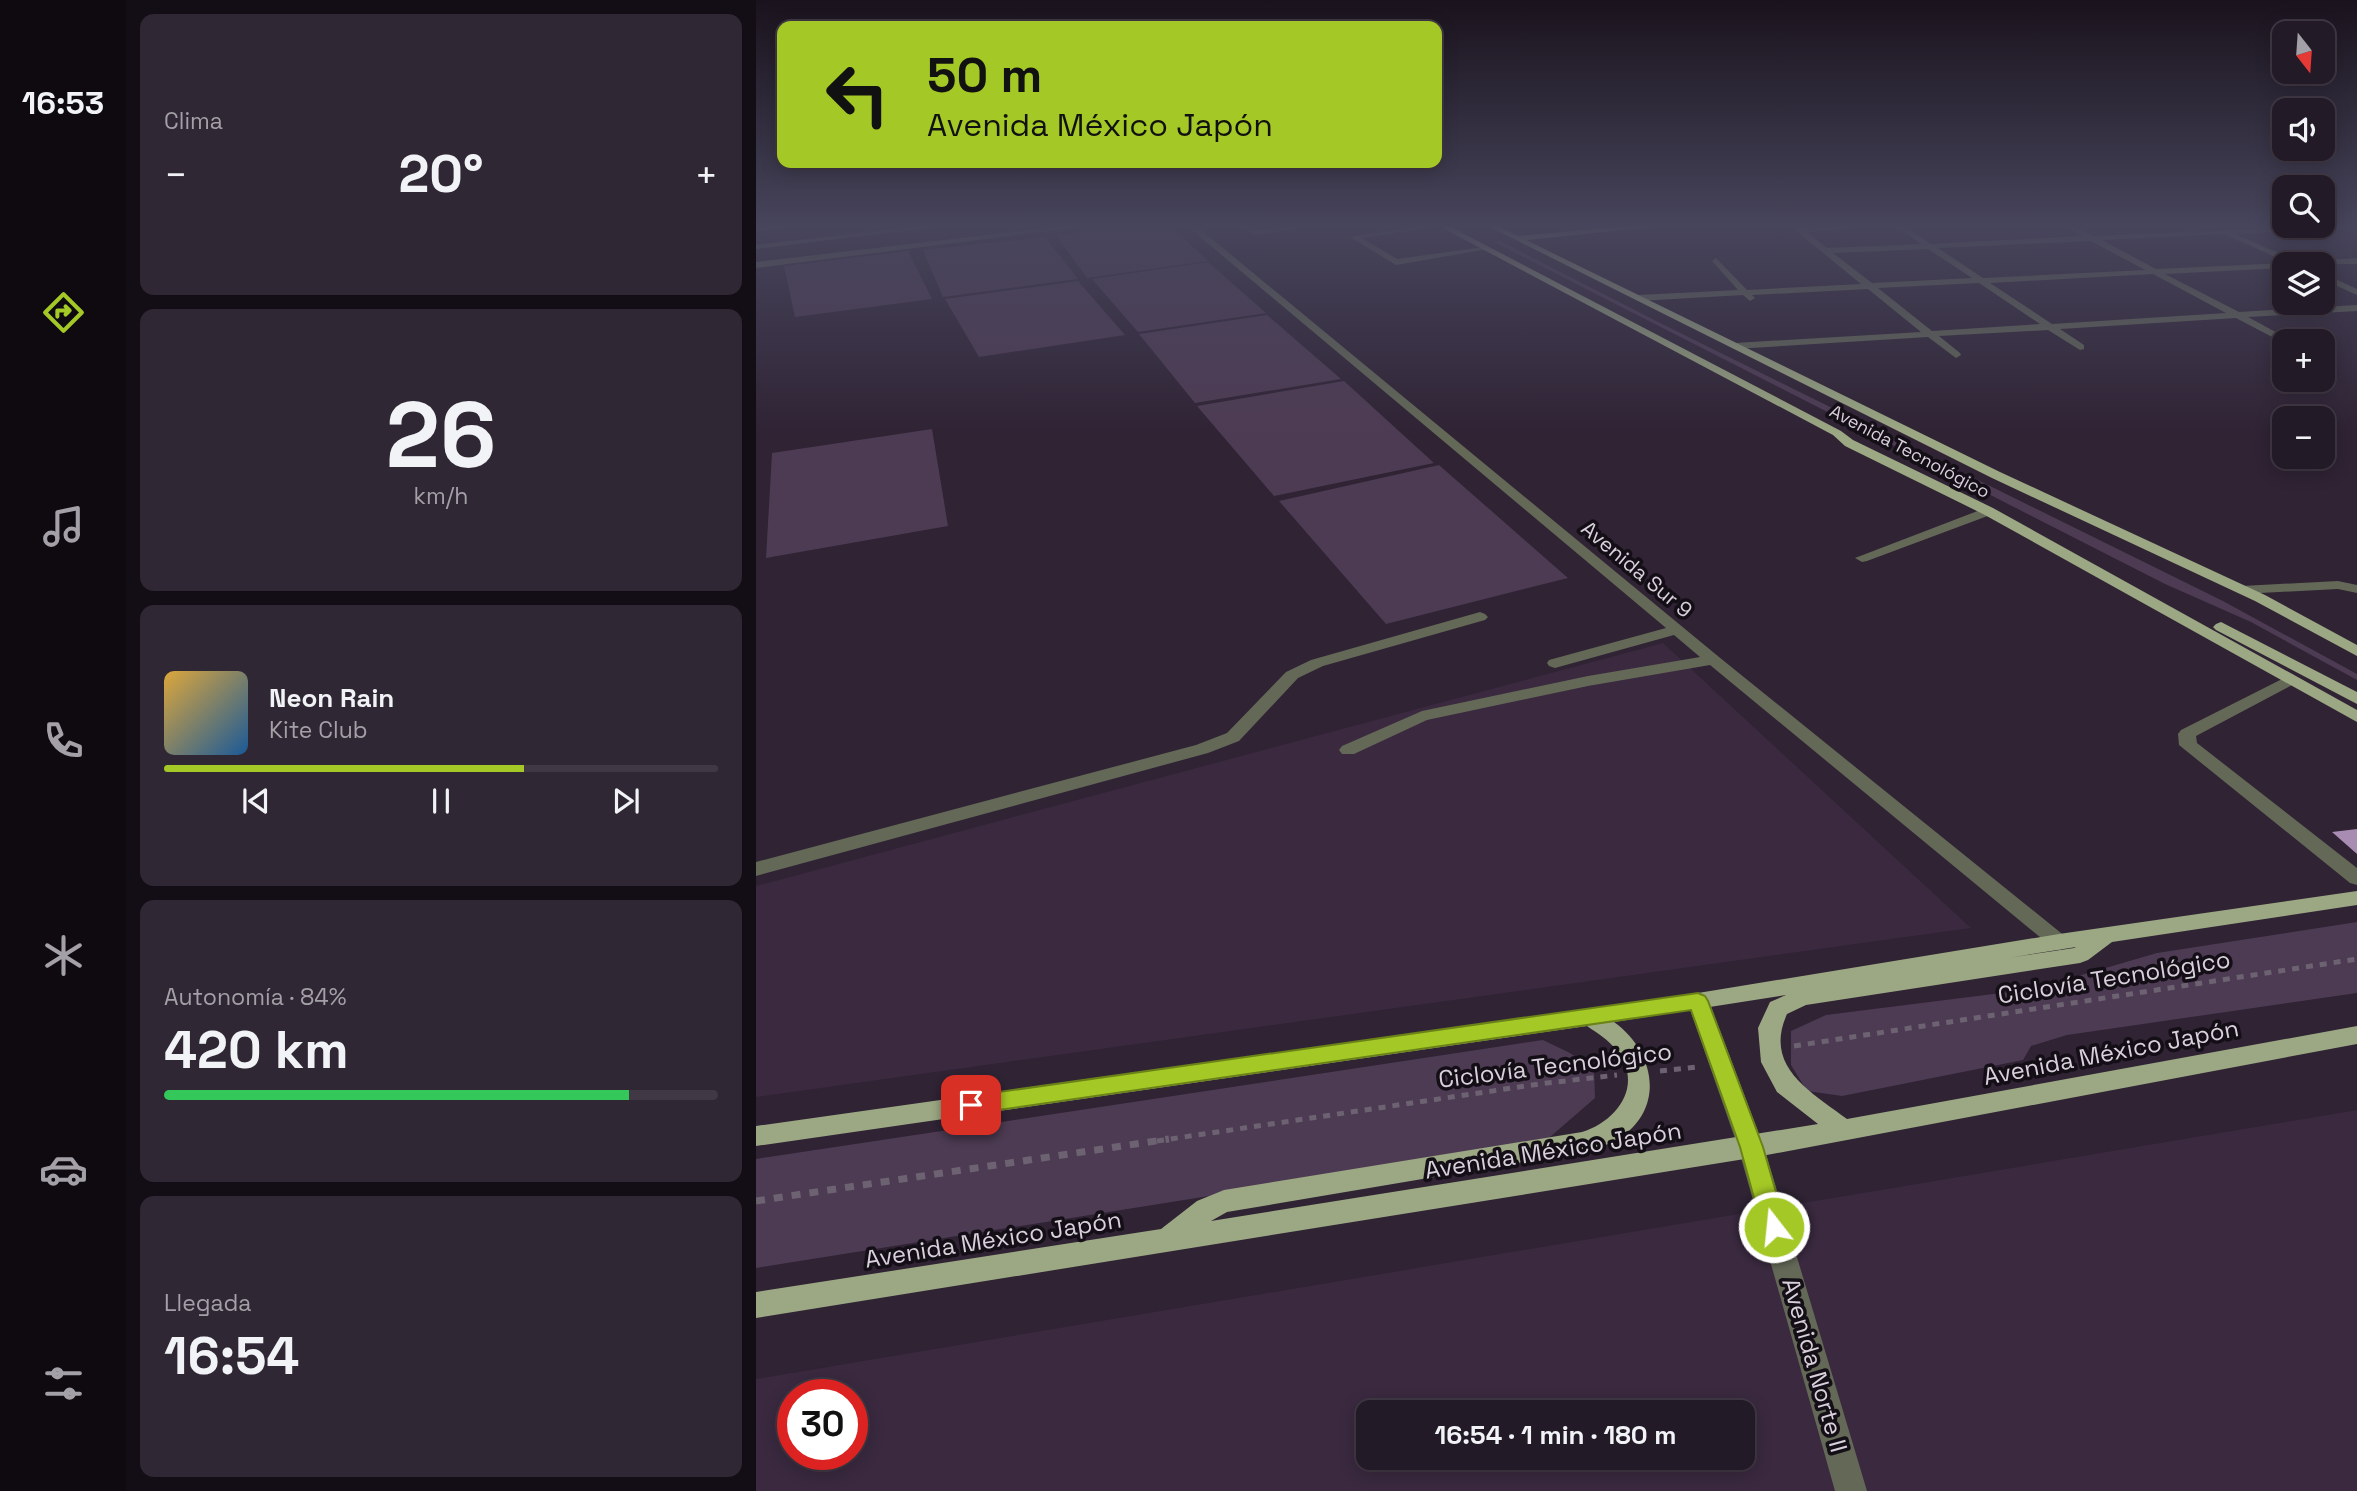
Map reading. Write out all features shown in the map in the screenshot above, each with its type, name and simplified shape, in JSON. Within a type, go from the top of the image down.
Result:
[{"type":"main road","name":"Avenida Tecnológico","points":[[1583,295],[1837,432],[1849,443],[1987,511],[2357,717]]},
{"type":"main road","name":"Avenida Tecnológico","points":[[1631,295],[1996,475],[2242,590],[2357,651]]},
{"type":"main road","points":[[1837,432],[1931,477],[2309,671],[2357,699]]},
{"type":"main road","points":[[1996,475],[2257,607],[2357,661]]},
{"type":"main road","points":[[756,1136],[1698,1001],[2108,934],[2357,898]]},
{"type":"main road","points":[[1843,1130],[1785,1085],[1771,1052],[1769,1028],[1778,1008],[1802,997],[2080,955],[2108,934]]},
{"type":"main road","points":[[1168,1238],[1206,1209],[1224,1201],[1582,1142],[1612,1131],[1630,1115],[1638,1099],[1639,1073],[1633,1054],[1626,1045],[1590,1016]]},
{"type":"main road","name":"Avenida México Japón","points":[[756,1306],[1168,1238],[1751,1147],[2357,1035]]},
{"type":"street","name":"Avenida Sur 9","points":[[1274,295],[1713,660],[2059,942]]},
{"type":"street","points":[[1652,305],[1768,295]]},
{"type":"street","points":[[1638,298],[1843,295]]},
{"type":"street","points":[[1882,295],[1956,355]]},
{"type":"street","points":[[2003,295],[2080,347]]},
{"type":"street","points":[[2197,295],[2272,334]]},
{"type":"street","points":[[1735,346],[2357,308]]},
{"type":"street","points":[[1862,558],[1987,511]]},
{"type":"street","points":[[2242,590],[2357,586]]},
{"type":"street","points":[[756,869],[1202,749],[1233,737],[1292,675],[1317,663],[1480,617]]},
{"type":"street","points":[[1555,663],[1677,630]]},
{"type":"street","points":[[1348,750],[1422,716],[1561,686],[1713,660]]},
{"type":"street","points":[[2292,679],[2188,734],[2189,744],[2357,878]]},
{"type":"street","name":"Avenida Norte II","points":[[1698,1001],[1751,1147],[1851,1491]]},
{"type":"path","name":"Ciclovía Tecnológico","points":[[1771,1052],[1809,1043],[2357,959]]},
{"type":"path","name":"Ciclovía Tecnológico","points":[[756,1201],[1539,1084],[1721,1064]]},
{"type":"shaded area","points":[[790,295],[930,295],[932,299],[795,317]]},
{"type":"shaded area","points":[[978,295],[1090,295],[1125,335],[979,357],[945,299]]},
{"type":"shaded area","points":[[1106,295],[1245,295],[1266,313],[1138,332]]},
{"type":"shaded area","points":[[1597,295],[1605,295],[2223,601],[2357,674],[2357,680],[2251,622],[2165,584]]},
{"type":"shaded area","points":[[1267,315],[1341,379],[1195,403],[1139,334]]},
{"type":"shaded area","points":[[1344,381],[1434,463],[1274,496],[1197,406]]},
{"type":"shaded area","points":[[932,429],[948,526],[766,558],[772,453]]},
{"type":"shaded area","points":[[1439,465],[1568,578],[1386,624],[1279,501]]},
{"type":"shaded area","points":[[1663,643],[1971,928],[756,1097],[756,886]]},
{"type":"shaded area","points":[[2357,922],[2357,993],[2067,1035],[2031,1046],[2023,1060],[1842,1096],[1807,1091],[1791,1065],[1791,1031],[1826,1015],[2033,989],[2157,953]]},
{"type":"shaded area","points":[[1543,1040],[1594,1069],[1595,1098],[1550,1137],[1529,1145],[756,1268],[756,1159]]},
{"type":"shaded area","points":[[2357,1110],[2357,1491],[756,1491],[756,1379]]},
{"type":"building","points":[[2357,829],[2357,854],[2332,832]]},
{"type":"route","points":[[971,1105],[1698,1001],[1751,1147],[1774,1227]]}]
